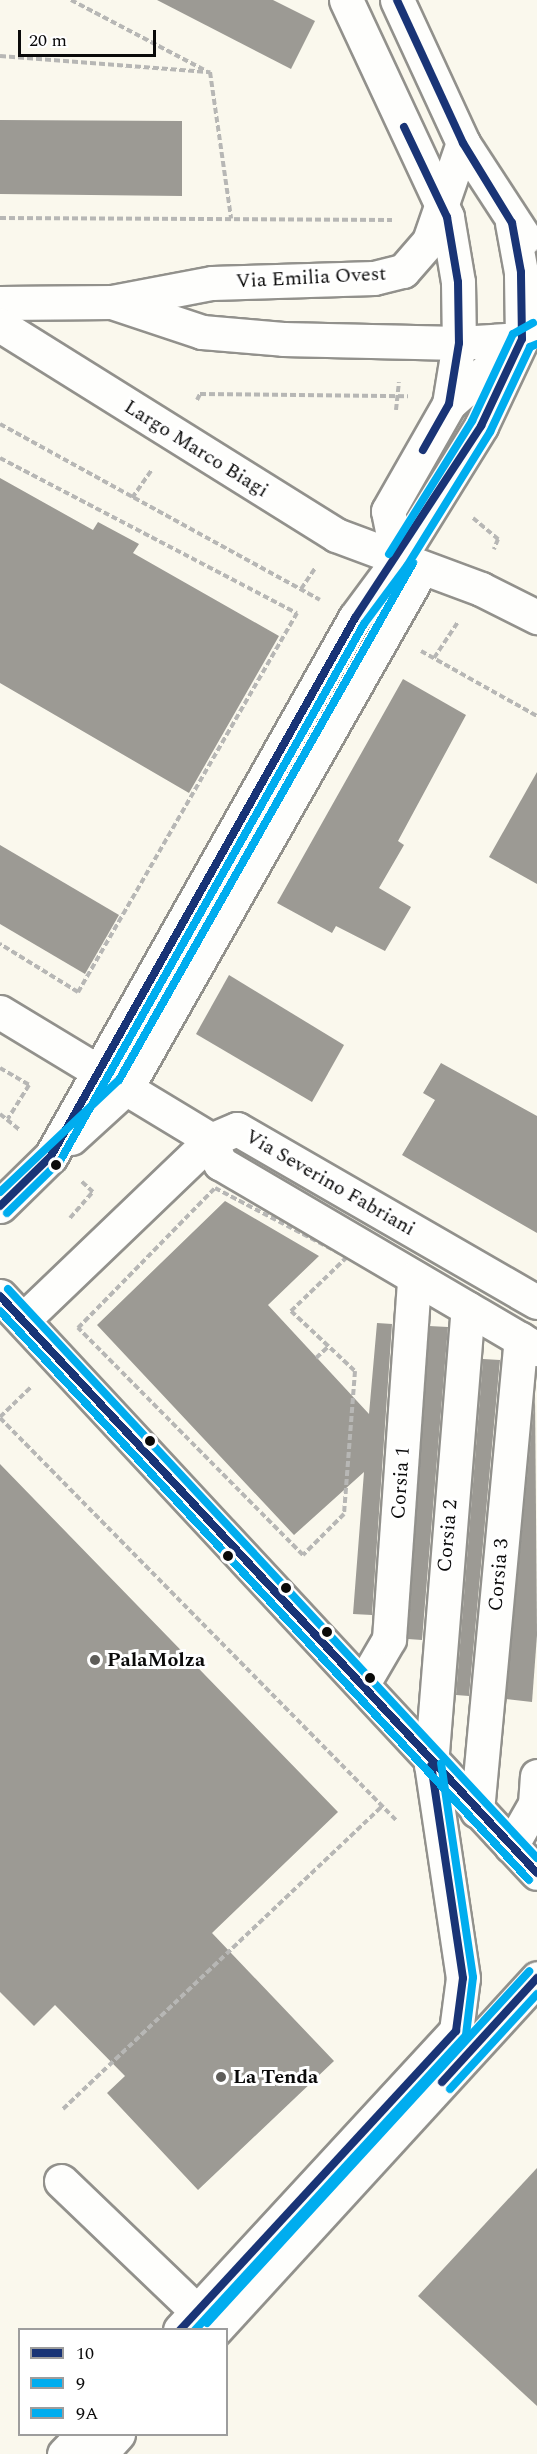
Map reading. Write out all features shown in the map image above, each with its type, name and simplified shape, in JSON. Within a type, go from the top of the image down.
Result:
[{"type":"street","points":[[346,0],[438,213],[458,282],[459,343],[449,404]]},
{"type":"street","points":[[397,0],[463,142],[512,223],[537,252]]},
{"type":"street","name":"Via Emilia Ovest","points":[[0,303],[112,302],[212,282],[374,278],[403,272],[429,241],[463,142]]},
{"type":"street","points":[[0,1206],[127,1087],[387,632],[410,564],[530,336],[512,223]]},
{"type":"street","name":"Via Emilia Ovest","points":[[112,302],[202,332],[404,343],[459,343],[530,336]]},
{"type":"street","name":"Largo Marco Biagi","points":[[0,325],[173,436],[336,535],[481,589],[537,617]]},
{"type":"street","points":[[410,564],[388,511],[449,404],[530,336]]},
{"type":"street","points":[[51,1156],[355,618],[410,564]]},
{"type":"street","points":[[0,1012],[99,1069],[211,1140],[220,1163],[529,1344]]},
{"type":"street","name":"Via Severino Fabriani","points":[[211,1140],[237,1129],[537,1302]]},
{"type":"street","points":[[23,1320],[211,1140]]},
{"type":"street","name":"Corsia 1","points":[[364,1682],[389,1640],[414,1278]]},
{"type":"street","points":[[0,1296],[237,1553],[364,1682],[430,1765],[477,1810],[537,1874]]},
{"type":"street","name":"Corsia 2","points":[[202,2325],[456,2031],[463,1978],[430,1765],[468,1308]]},
{"type":"street","name":"Corsia 3","points":[[477,1810],[529,1344]]},
{"type":"street","points":[[511,1846],[535,1804],[537,1776]]},
{"type":"street","points":[[61,2181],[202,2325],[537,1978]]},
{"type":"street","points":[[64,2454],[81,2436]]},
{"type":"street","points":[[100,2454],[116,2436]]},
{"type":"path","points":[[71,0],[210,72]]},
{"type":"path","points":[[0,56],[210,72]]},
{"type":"path","points":[[210,72],[231,218]]},
{"type":"path","points":[[0,218],[231,218],[438,213]]},
{"type":"path","points":[[395,417],[404,343]]},
{"type":"path","points":[[132,498],[200,394],[397,394],[449,404]]},
{"type":"path","points":[[0,424],[355,618]]},
{"type":"path","points":[[0,458],[297,613],[78,993],[0,944]]},
{"type":"path","points":[[434,658],[481,589],[498,539],[475,522],[468,507]]},
{"type":"path","points":[[301,589],[336,535]]},
{"type":"path","points":[[387,632],[537,716]]},
{"type":"path","points":[[0,1068],[29,1084],[8,1119],[0,1114]]},
{"type":"path","points":[[215,1188],[347,1257],[291,1311],[329,1346],[355,1371],[344,1514],[303,1555],[78,1328],[215,1188]]},
{"type":"path","points":[[316,1358],[329,1346]]},
{"type":"path","points":[[0,1418],[404,1828]]},
{"type":"path","points":[[63,2109],[382,1806]]},
{"type":"building","points":[[157,0],[273,0],[315,21],[291,69]]},
{"type":"building","points":[[0,120],[182,121],[182,196],[0,194]]},
{"type":"building","points":[[0,478],[93,530],[98,522],[139,544],[133,553],[279,636],[189,793],[0,683]]},
{"type":"building","points":[[403,679],[466,715],[398,841],[404,845],[379,888],[411,907],[385,951],[336,926],[332,933],[277,903]]},
{"type":"building","points":[[537,772],[537,884],[489,857]]},
{"type":"building","points":[[0,845],[119,915],[85,974],[0,924]]},
{"type":"building","points":[[229,975],[344,1045],[312,1102],[196,1034]]},
{"type":"building","points":[[441,1063],[537,1116],[537,1233],[402,1155],[435,1100],[423,1093]]},
{"type":"building","points":[[225,1201],[319,1256],[268,1305],[369,1414],[377,1323],[392,1324],[372,1615],[353,1614],[364,1472],[294,1535],[97,1325]]},
{"type":"building","points":[[429,1326],[448,1327],[422,1640],[408,1639]]},
{"type":"building","points":[[483,1359],[500,1360],[469,1696],[456,1695]]},
{"type":"building","points":[[535,1394],[537,1635],[532,1702],[506,1699]]},
{"type":"building","name":"PalaMolza","points":[[0,1464],[338,1812],[212,1933],[334,2061],[198,2190],[107,2093],[125,2076],[55,2005],[34,2026],[0,1992]]},
{"type":"building","points":[[537,2168],[537,2406],[418,2296]]},
{"type":"transit line","name":"10","points":[[0,1206],[51,1156],[355,618],[481,426],[522,339],[521,272],[512,223],[463,143],[397,0]]},
{"type":"transit line","name":"10","points":[[404,127],[447,217],[458,282],[459,343],[449,404],[423,450]]},
{"type":"transit line","name":"9A","points":[[389,554],[472,421],[513,334],[533,323]]},
{"type":"transit line","name":"9","points":[[7,1213],[60,1161],[364,624],[407,566],[490,432],[530,347],[537,344]]},
{"type":"transit line","name":"9A","points":[[0,1192],[119,1080],[413,563]]},
{"type":"transit line","name":"9A","points":[[8,1289],[537,1858]]},
{"type":"transit line","name":"10","points":[[0,1296],[537,1873]]},
{"type":"transit line","name":"9","points":[[0,1311],[529,1880]]},
{"type":"transit line","name":"9","points":[[197,2328],[466,2035],[473,1977],[441,1763]]},
{"type":"transit line","name":"10","points":[[182,2328],[456,2031],[463,1978],[431,1765]]},
{"type":"transit line","name":"9A","points":[[207,2323],[529,1971]]},
{"type":"transit line","name":"10","points":[[442,2082],[537,1978]]},
{"type":"transit line","name":"9","points":[[450,2089],[537,1994]]},
{"type":"place","name":"PalaMolza","points":[[95,1660]]},
{"type":"place","name":"La Tenda","points":[[221,2077]]}]
